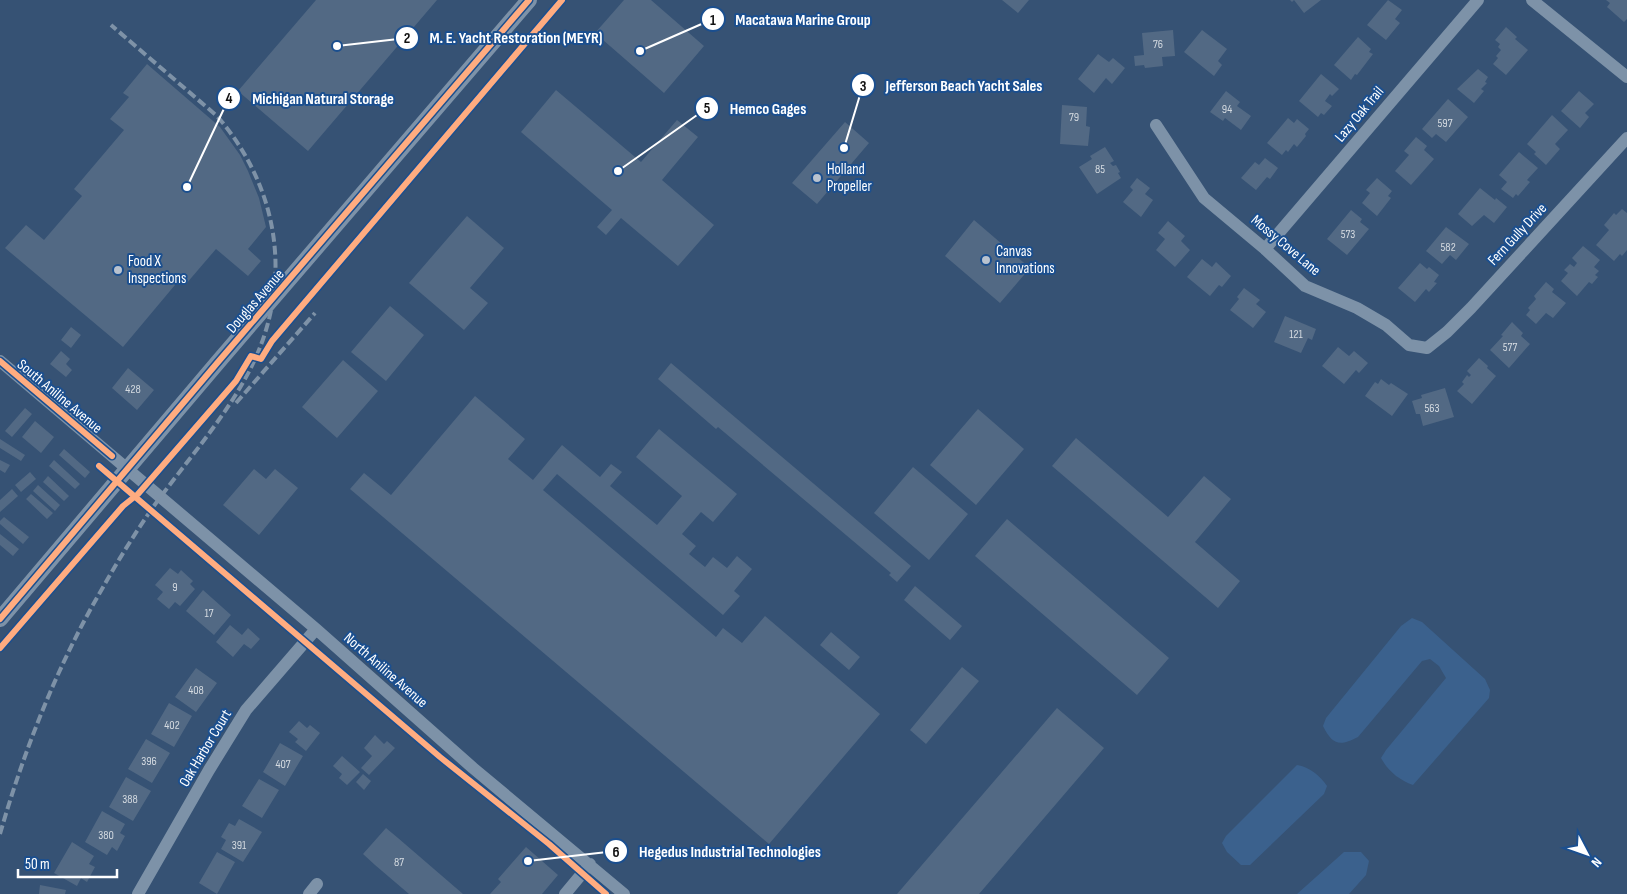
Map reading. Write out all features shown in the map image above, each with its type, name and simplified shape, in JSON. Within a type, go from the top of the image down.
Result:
[{"type":"street","name":"Douglas Avenue","points":[[0,620],[529,0]]},
{"type":"street","name":"Lazy Oak Trail","points":[[1265,249],[1478,0]]},
{"type":"street","points":[[1532,0],[1627,77]]},
{"type":"street","name":"Mossy Cove Lane","points":[[1156,125],[1204,198],[1265,249],[1305,286],[1357,308],[1386,325],[1408,346],[1427,348]]},
{"type":"street","name":"Fern Gully Drive","points":[[1427,348],[1447,332],[1471,308],[1627,138]]},
{"type":"street","name":"South Aniline Avenue","points":[[0,361],[128,469]]},
{"type":"street","name":"North Aniline Avenue","points":[[128,469],[316,629],[473,768],[624,894]]},
{"type":"street","name":"Oak Harbor Court","points":[[138,894],[209,770],[246,710],[316,629]]},
{"type":"street","points":[[565,894],[590,864]]},
{"type":"water","points":[[1412,618],[1422,622],[1485,679],[1490,690],[1489,698],[1413,785],[1394,774],[1381,758],[1446,678],[1439,666],[1430,659],[1422,661],[1358,737],[1342,743],[1334,741],[1323,726],[1326,718],[1401,626]]},
{"type":"water","points":[[1297,765],[1314,772],[1321,779],[1327,786],[1324,794],[1250,865],[1241,865],[1227,852],[1222,843],[1226,836]]},
{"type":"water","points":[[1344,852],[1361,852],[1369,861],[1366,875],[1349,894],[1297,894]]},
{"type":"building","points":[[316,0],[437,0],[308,151],[238,91]]},
{"type":"building","points":[[624,0],[651,0],[704,46],[664,93],[595,33]]},
{"type":"building","points":[[1002,0],[1029,0],[1018,13]]},
{"type":"building","points":[[1294,0],[1321,0],[1304,13]]},
{"type":"building","points":[[1388,0],[1402,10],[1395,19],[1400,23],[1386,40],[1367,25]]},
{"type":"building","points":[[1606,0],[1627,0],[1627,19],[1624,22],[1607,7],[1610,3]]},
{"type":"building","points":[[1506,27],[1517,37],[1515,39],[1528,50],[1506,75],[1493,64],[1501,50],[1498,47],[1500,44],[1495,40]]},
{"type":"building","points":[[1173,30],[1175,56],[1162,57],[1163,66],[1145,68],[1144,65],[1135,66],[1134,56],[1144,55],[1142,33]]},
{"type":"building","points":[[1202,30],[1227,49],[1218,61],[1222,65],[1214,76],[1184,52]]},
{"type":"building","points":[[1358,37],[1371,49],[1369,52],[1373,54],[1351,80],[1334,65]]},
{"type":"building","points":[[1098,54],[1109,62],[1113,58],[1125,68],[1112,84],[1106,78],[1094,93],[1078,79]]},
{"type":"building","points":[[147,64],[220,127],[240,155],[248,171],[259,198],[266,227],[248,249],[261,261],[248,276],[216,249],[186,284],[180,279],[123,347],[5,248],[26,225],[44,240],[82,196],[74,189],[124,130],[110,119],[129,97],[123,93]]},
{"type":"building","points":[[1478,69],[1488,77],[1485,82],[1487,83],[1481,89],[1484,91],[1474,103],[1457,89]]},
{"type":"building","points":[[1321,74],[1339,89],[1332,96],[1330,94],[1325,101],[1332,106],[1324,115],[1321,113],[1318,117],[1299,101]]},
{"type":"building","points":[[556,90],[641,162],[677,120],[698,137],[662,180],[714,225],[678,266],[621,218],[606,235],[597,227],[612,210],[521,132]]},
{"type":"building","points":[[1226,91],[1240,102],[1237,106],[1251,116],[1241,130],[1225,118],[1223,121],[1210,112]]},
{"type":"building","points":[[1579,91],[1594,104],[1585,113],[1589,117],[1580,128],[1561,111]]},
{"type":"building","points":[[1448,99],[1468,117],[1446,142],[1436,134],[1432,138],[1422,129]]},
{"type":"building","points":[[1062,105],[1087,107],[1086,126],[1090,127],[1088,146],[1060,144]]},
{"type":"building","points":[[1552,115],[1568,130],[1555,144],[1560,149],[1546,165],[1534,154],[1536,152],[1527,144]]},
{"type":"building","points":[[1288,118],[1294,123],[1297,119],[1309,129],[1297,147],[1294,144],[1288,152],[1286,150],[1282,155],[1267,143]]},
{"type":"building","points":[[845,122],[869,143],[817,204],[792,183]]},
{"type":"building","points":[[1416,137],[1427,146],[1424,150],[1434,159],[1411,185],[1395,171],[1409,155],[1404,151]]},
{"type":"building","points":[[1105,147],[1114,161],[1110,163],[1113,166],[1116,165],[1121,178],[1097,194],[1079,167],[1092,159],[1090,156]]},
{"type":"building","points":[[1519,152],[1538,168],[1527,180],[1530,182],[1518,196],[1516,194],[1513,198],[1501,189],[1507,182],[1499,175]]},
{"type":"building","points":[[1265,158],[1278,168],[1270,179],[1267,177],[1256,190],[1241,178],[1255,162],[1259,165]]},
{"type":"building","points":[[1137,178],[1150,188],[1145,194],[1153,200],[1141,217],[1123,202],[1133,190],[1130,187]]},
{"type":"building","points":[[1377,178],[1392,191],[1388,196],[1391,198],[1377,216],[1362,203],[1370,193],[1366,190]]},
{"type":"building","points":[[1480,188],[1507,207],[1494,223],[1484,215],[1472,226],[1458,214]]},
{"type":"building","points":[[1622,209],[1627,213],[1627,250],[1614,261],[1596,245],[1609,230],[1604,225],[1614,213],[1616,215]]},
{"type":"building","points":[[1351,210],[1362,219],[1360,222],[1369,229],[1347,255],[1327,239]]},
{"type":"building","points":[[467,216],[504,248],[470,288],[488,303],[464,330],[409,283]]},
{"type":"building","name":"Canvas Innovations","points":[[974,220],[1030,268],[1000,303],[945,256]]},
{"type":"building","points":[[1168,221],[1185,236],[1181,241],[1190,250],[1175,267],[1156,250],[1165,239],[1158,233]]},
{"type":"building","points":[[1446,227],[1469,244],[1456,260],[1450,255],[1442,264],[1426,251]]},
{"type":"building","points":[[1583,246],[1600,260],[1594,267],[1599,271],[1595,275],[1598,277],[1592,284],[1589,282],[1577,296],[1561,281],[1568,273],[1564,270],[1570,264],[1574,267],[1577,263],[1572,258]]},
{"type":"building","points":[[1202,259],[1212,267],[1216,262],[1231,276],[1222,287],[1219,285],[1210,296],[1187,277]]},
{"type":"building","points":[[1420,263],[1439,275],[1434,282],[1437,283],[1429,292],[1426,289],[1415,302],[1398,288]]},
{"type":"building","points":[[1546,282],[1554,289],[1552,292],[1566,303],[1553,318],[1546,313],[1536,324],[1526,315],[1530,310],[1528,308],[1536,299],[1534,296]]},
{"type":"building","points":[[1244,288],[1260,300],[1256,304],[1266,312],[1253,328],[1230,310],[1239,299],[1237,297]]},
{"type":"building","points":[[390,306],[424,335],[386,381],[351,352]]},
{"type":"building","points":[[1285,316],[1316,329],[1312,340],[1308,338],[1301,353],[1274,342]]},
{"type":"building","points":[[1512,322],[1523,333],[1521,336],[1530,344],[1509,368],[1490,350],[1503,336],[1501,335]]},
{"type":"building","points":[[71,327],[81,335],[71,348],[61,340]]},
{"type":"building","points":[[1338,347],[1349,356],[1354,351],[1368,363],[1359,373],[1356,370],[1344,384],[1322,366]]},
{"type":"building","points":[[61,351],[70,359],[66,364],[72,370],[66,377],[50,364]]},
{"type":"building","points":[[1479,358],[1496,376],[1472,404],[1457,391],[1464,384],[1462,382],[1467,375],[1469,377],[1471,375],[1467,371]]},
{"type":"building","points":[[343,360],[378,391],[337,438],[302,407]]},
{"type":"building","points":[[671,363],[911,566],[897,582],[889,575],[891,573],[718,427],[716,429],[658,379]]},
{"type":"building","points":[[128,368],[154,390],[137,410],[112,388]]},
{"type":"building","points":[[1381,379],[1408,394],[1392,416],[1365,396],[1375,382],[1378,384]]},
{"type":"building","points":[[1445,388],[1454,417],[1423,426],[1420,414],[1416,414],[1412,401],[1422,398],[1421,395]]},
{"type":"building","points":[[475,396],[525,439],[508,459],[533,480],[562,445],[600,477],[611,464],[622,472],[610,486],[657,525],[682,496],[636,457],[659,429],[737,494],[713,522],[701,512],[682,534],[696,546],[689,554],[705,567],[713,557],[727,568],[737,556],[752,569],[734,591],[740,596],[723,615],[557,474],[543,490],[716,637],[723,628],[742,643],[765,616],[880,714],[769,844],[350,489],[364,473],[391,495]]},
{"type":"building","points":[[25,408],[32,414],[12,437],[5,431]]},
{"type":"building","points":[[978,409],[1024,449],[976,505],[930,465]]},
{"type":"building","points":[[35,421],[54,437],[41,453],[22,437]]},
{"type":"building","points":[[1076,438],[1168,517],[1204,476],[1231,499],[1195,542],[1240,581],[1218,608],[1052,466]]},
{"type":"building","points":[[0,439],[25,455],[21,461],[0,448]]},
{"type":"building","points":[[64,449],[90,472],[85,478],[59,455]]},
{"type":"building","points":[[0,460],[10,465],[5,473],[0,470]]},
{"type":"building","points":[[54,460],[80,484],[75,489],[49,466]]},
{"type":"building","points":[[913,467],[968,514],[929,560],[874,513]]},
{"type":"building","points":[[254,469],[266,479],[275,469],[298,488],[259,535],[223,505]]},
{"type":"building","points":[[30,472],[36,479],[21,492],[15,485]]},
{"type":"building","points":[[48,476],[69,496],[64,501],[43,482]]},
{"type":"building","points":[[38,485],[60,505],[55,511],[33,491]]},
{"type":"building","points":[[12,489],[18,496],[0,512],[0,500]]},
{"type":"building","points":[[31,494],[53,513],[47,519],[26,499]]},
{"type":"building","points":[[4,517],[29,537],[23,544],[0,524]]},
{"type":"building","points":[[1007,519],[1169,658],[1137,695],[975,556]]},
{"type":"building","points":[[0,534],[19,549],[13,556],[0,545]]},
{"type":"building","points":[[170,568],[178,574],[181,570],[193,581],[190,584],[195,589],[180,606],[175,602],[169,609],[157,599],[163,592],[155,585]]},
{"type":"building","points":[[915,586],[962,626],[950,640],[904,600]]},
{"type":"building","points":[[203,590],[231,615],[214,635],[186,611]]},
{"type":"building","points":[[230,625],[242,635],[248,628],[260,639],[251,649],[244,644],[233,657],[216,642]]},
{"type":"building","points":[[831,632],[860,657],[849,670],[820,645]]},
{"type":"building","points":[[962,667],[979,681],[926,744],[910,730]]},
{"type":"building","points":[[196,668],[217,683],[196,712],[175,697]]},
{"type":"building","points":[[169,703],[192,716],[174,747],[151,734]]},
{"type":"building","points":[[1057,708],[1104,748],[979,894],[897,894]]},
{"type":"building","points":[[299,721],[307,728],[310,725],[320,733],[306,751],[295,742],[298,739],[289,732]]},
{"type":"building","points":[[375,735],[384,744],[387,741],[395,748],[369,775],[361,768],[372,756],[364,748]]},
{"type":"building","points":[[146,739],[170,753],[152,783],[128,769]]},
{"type":"building","points":[[280,743],[303,756],[285,786],[263,772]]},
{"type":"building","points":[[342,756],[360,772],[347,785],[339,778],[342,774],[333,766]]},
{"type":"building","points":[[363,774],[371,781],[364,790],[356,782]]},
{"type":"building","points":[[126,777],[151,791],[133,821],[109,807]]},
{"type":"building","points":[[259,779],[279,790],[262,818],[242,806]]},
{"type":"building","points":[[102,811],[125,824],[120,833],[125,836],[117,851],[112,847],[107,855],[85,842]]},
{"type":"building","points":[[239,819],[262,832],[243,862],[221,849],[226,840],[221,837],[229,823],[235,826]]},
{"type":"building","points":[[386,828],[463,894],[409,894],[375,865],[363,854]]},
{"type":"building","points":[[72,842],[94,856],[89,864],[95,867],[87,882],[81,878],[77,886],[54,873]]},
{"type":"building","points":[[526,847],[558,875],[542,894],[490,894],[501,882],[498,879]]},
{"type":"building","points":[[217,852],[235,862],[217,894],[199,883]]},
{"type":"building","points":[[40,885],[66,890],[65,894],[39,894]]},
{"type":"railway","points":[[0,834],[31,739],[71,647],[138,529],[208,435],[246,377],[256,357],[267,325],[274,293],[275,262],[272,230],[265,200],[253,171],[237,142],[217,116],[111,25]]},
{"type":"railway","points":[[236,403],[315,313]]},
{"type":"cycle path","points":[[0,619],[529,0]]},
{"type":"cycle path","points":[[0,648],[123,506],[138,494],[236,381],[251,356],[261,359],[272,341],[562,0]]},
{"type":"cycle path","points":[[0,361],[112,456]]},
{"type":"cycle path","points":[[99,466],[440,757],[549,844],[606,894]]},
{"type":"place","name":"M. E. Yacht Restoration (MEYR)","points":[[337,46]]},
{"type":"place","name":"Macatawa Marine Group","points":[[640,51]]},
{"type":"place","name":"Jefferson Beach Yacht Sales","points":[[844,148]]},
{"type":"place","name":"Hemco Gages","points":[[618,171]]},
{"type":"place","name":"Holland Propeller","points":[[817,178]]},
{"type":"place","name":"Michigan Natural Storage","points":[[187,187]]},
{"type":"place","name":"Canvas Innovations","points":[[986,260]]},
{"type":"place","name":"Food X Inspections","points":[[118,270]]},
{"type":"place","name":"Hegedus Industrial Technologies","points":[[528,861]]}]
